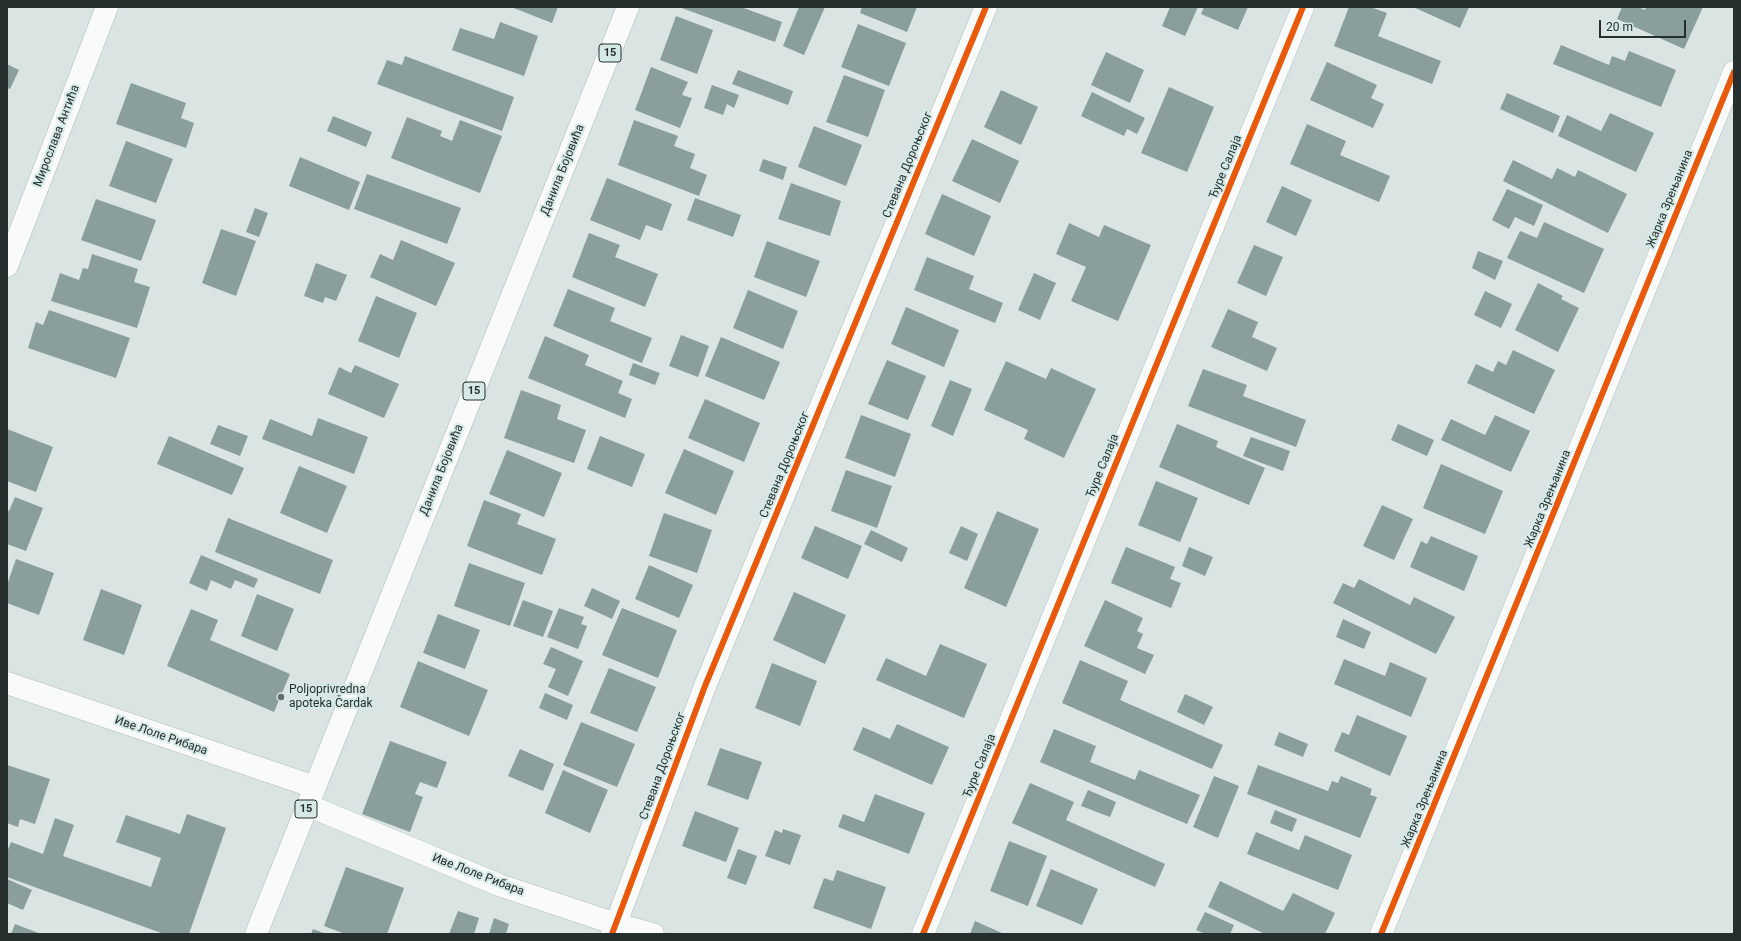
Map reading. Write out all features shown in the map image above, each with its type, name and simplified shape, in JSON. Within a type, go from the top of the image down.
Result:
[{"type":"street","name":"Мирослава Антића","points":[[7,266],[107,7]]},
{"type":"street","name":"Данила Бојовића","points":[[256,934],[628,7]]},
{"type":"street","name":"Стевана Дороњског","points":[[614,929],[705,686],[986,7]]},
{"type":"street","name":"Ђуре Салаја","points":[[923,934],[1303,7]]},
{"type":"street","name":"Жарка Зрењанина","points":[[1382,934],[1734,72]]},
{"type":"street","name":"Иве Лоле Рибара","points":[[7,683],[311,796],[499,885],[614,929],[653,934]]},
{"type":"building","points":[[511,7],[558,7],[552,23]]},
{"type":"building","points":[[679,7],[741,7],[782,22],[775,42]]},
{"type":"building","points":[[799,7],[825,7],[804,55],[783,46]]},
{"type":"building","points":[[862,7],[917,7],[907,32],[860,13]]},
{"type":"building","points":[[1170,7],[1198,7],[1185,36],[1162,26]]},
{"type":"building","points":[[1204,7],[1248,7],[1238,30],[1201,14]]},
{"type":"building","points":[[1349,7],[1370,7],[1387,13],[1378,36],[1441,61],[1432,84],[1334,46]]},
{"type":"building","points":[[1413,7],[1469,7],[1460,28]]},
{"type":"building","points":[[1622,7],[1638,7],[1645,10],[1646,7],[1703,7],[1684,49],[1617,19]]},
{"type":"building","points":[[676,16],[713,30],[697,74],[660,60]]},
{"type":"building","points":[[500,22],[538,36],[524,76],[452,50],[460,28],[494,39]]},
{"type":"building","points":[[858,24],[906,43],[889,86],[841,67]]},
{"type":"building","points":[[1561,45],[1609,65],[1612,56],[1625,61],[1629,51],[1676,70],[1661,107],[1553,64]]},
{"type":"building","points":[[1106,52],[1144,70],[1130,103],[1091,85]]},
{"type":"building","points":[[405,56],[514,97],[502,131],[377,84],[387,60],[402,65]]},
{"type":"building","points":[[1327,62],[1377,85],[1371,98],[1384,104],[1373,128],[1310,100]]},
{"type":"building","points":[[7,64],[19,70],[10,89],[7,88]]},
{"type":"building","points":[[651,67],[688,82],[682,95],[692,98],[680,128],[635,110]]},
{"type":"building","points":[[738,70],[793,91],[788,105],[732,84]]},
{"type":"building","points":[[844,75],[885,90],[868,137],[826,122]]},
{"type":"building","points":[[131,83],[186,103],[181,118],[194,123],[186,148],[116,124]]},
{"type":"building","points":[[712,85],[739,95],[734,108],[727,104],[723,115],[704,108]]},
{"type":"building","points":[[1169,87],[1214,107],[1187,172],[1141,153]]},
{"type":"building","points":[[1001,90],[1038,107],[1021,145],[984,127]]},
{"type":"building","points":[[1092,92],[1145,118],[1137,134],[1127,129],[1124,136],[1081,116]]},
{"type":"building","points":[[1507,93],[1560,116],[1553,133],[1500,109]]},
{"type":"building","points":[[1610,113],[1654,133],[1636,172],[1558,136],[1567,115],[1601,131]]},
{"type":"building","points":[[333,116],[372,132],[366,147],[327,131]]},
{"type":"building","points":[[407,117],[442,131],[440,136],[452,141],[460,120],[502,136],[480,193],[391,158]]},
{"type":"building","points":[[634,120],[678,136],[674,146],[695,154],[690,168],[707,175],[699,196],[618,165]]},
{"type":"building","points":[[1307,124],[1346,141],[1340,155],[1390,176],[1379,202],[1290,164]]},
{"type":"building","points":[[814,126],[862,145],[846,186],[798,167]]},
{"type":"building","points":[[972,139],[1019,161],[1000,203],[952,181]]},
{"type":"building","points":[[126,141],[173,159],[156,203],[109,186]]},
{"type":"building","points":[[300,157],[360,182],[349,210],[289,186]]},
{"type":"building","points":[[763,159],[787,167],[783,180],[759,171]]},
{"type":"building","points":[[1513,160],[1552,179],[1557,168],[1575,177],[1578,170],[1627,194],[1608,233],[1503,181]]},
{"type":"building","points":[[367,174],[461,208],[447,244],[354,209]]},
{"type":"building","points":[[607,178],[672,204],[662,231],[646,225],[640,240],[590,220]]},
{"type":"building","points":[[791,183],[841,201],[830,236],[778,219]]},
{"type":"building","points":[[1282,186],[1312,200],[1296,236],[1266,222]]},
{"type":"building","points":[[1507,189],[1543,205],[1534,226],[1515,217],[1509,229],[1492,220]]},
{"type":"building","points":[[942,194],[991,216],[974,256],[925,234]]},
{"type":"building","points":[[695,198],[741,215],[733,237],[687,220]]},
{"type":"building","points":[[96,199],[156,220],[141,261],[81,240]]},
{"type":"building","points":[[255,208],[268,213],[259,237],[246,232]]},
{"type":"building","points":[[1544,222],[1604,249],[1584,293],[1507,258],[1520,231],[1537,238]]},
{"type":"building","points":[[1069,223],[1099,237],[1104,225],[1151,245],[1118,321],[1071,301],[1086,267],[1056,254]]},
{"type":"building","points":[[221,229],[256,241],[236,296],[202,283]]},
{"type":"building","points":[[589,233],[620,245],[615,257],[658,274],[645,307],[572,277]]},
{"type":"building","points":[[401,240],[455,263],[436,306],[370,277],[380,254],[393,260]]},
{"type":"building","points":[[767,241],[820,261],[806,297],[754,277]]},
{"type":"building","points":[[1254,245],[1283,257],[1266,296],[1237,283]]},
{"type":"building","points":[[1478,251],[1503,261],[1495,280],[1472,268]]},
{"type":"building","points":[[92,254],[138,269],[134,282],[150,287],[137,328],[51,301],[60,273],[79,280],[83,268],[88,269]]},
{"type":"building","points":[[927,257],[974,276],[969,289],[1003,303],[995,323],[914,290]]},
{"type":"building","points":[[316,263],[347,275],[336,301],[325,297],[323,303],[304,296]]},
{"type":"building","points":[[1034,273],[1056,283],[1040,320],[1018,310]]},
{"type":"building","points":[[1538,283],[1563,296],[1561,299],[1579,308],[1558,352],[1515,330]]},
{"type":"building","points":[[568,289],[615,308],[610,321],[652,338],[642,363],[553,326]]},
{"type":"building","points":[[748,290],[798,311],[783,349],[733,328]]},
{"type":"building","points":[[1485,291],[1512,304],[1501,328],[1474,315]]},
{"type":"building","points":[[376,296],[417,313],[399,358],[358,341]]},
{"type":"building","points":[[906,307],[959,330],[944,367],[891,344]]},
{"type":"building","points":[[1228,309],[1258,322],[1252,337],[1277,348],[1267,371],[1211,347]]},
{"type":"building","points":[[49,310],[130,338],[116,378],[28,348],[36,322],[43,325]]},
{"type":"building","points":[[681,335],[709,346],[698,377],[669,366]]},
{"type":"building","points":[[545,336],[589,355],[585,365],[623,381],[618,393],[632,399],[625,418],[528,378]]},
{"type":"building","points":[[721,337],[780,362],[764,400],[705,376]]},
{"type":"building","points":[[1513,350],[1555,370],[1534,414],[1467,383],[1476,364],[1493,372],[1498,361],[1506,365]]},
{"type":"building","points":[[887,360],[926,376],[908,420],[868,404]]},
{"type":"building","points":[[1006,361],[1046,379],[1051,368],[1096,389],[1064,458],[1024,439],[1028,430],[984,410]]},
{"type":"building","points":[[633,363],[660,373],[655,385],[629,375]]},
{"type":"building","points":[[355,365],[399,384],[384,418],[328,394],[339,367],[351,373]]},
{"type":"building","points":[[1203,369],[1247,385],[1243,396],[1306,420],[1296,447],[1188,406]]},
{"type":"building","points":[[950,380],[972,389],[953,436],[931,426]]},
{"type":"building","points":[[521,390],[561,405],[557,419],[586,430],[574,463],[504,438]]},
{"type":"building","points":[[705,399],[760,423],[744,462],[688,438]]},
{"type":"building","points":[[861,415],[911,434],[895,477],[845,458]]},
{"type":"building","points":[[1495,415],[1530,431],[1511,472],[1441,440],[1451,419],[1485,435]]},
{"type":"building","points":[[318,418],[368,437],[354,474],[262,439],[270,419],[312,436]]},
{"type":"building","points":[[1177,424],[1218,441],[1216,447],[1265,468],[1249,505],[1159,467]]},
{"type":"building","points":[[1398,424],[1434,440],[1427,456],[1391,440]]},
{"type":"building","points":[[218,425],[248,436],[240,456],[210,444]]},
{"type":"building","points":[[7,429],[53,447],[36,492],[7,481]]},
{"type":"building","points":[[169,436],[244,468],[232,495],[157,464]]},
{"type":"building","points":[[600,436],[645,454],[632,487],[587,469]]},
{"type":"building","points":[[1251,437],[1290,451],[1283,471],[1243,456]]},
{"type":"building","points":[[684,449],[734,471],[716,515],[665,493]]},
{"type":"building","points":[[507,450],[562,473],[544,517],[489,494]]},
{"type":"building","points":[[1441,464],[1503,491],[1485,534],[1423,508]]},
{"type":"building","points":[[299,466],[347,486],[327,533],[280,513]]},
{"type":"building","points":[[846,470],[892,486],[877,528],[831,511]]},
{"type":"building","points":[[1156,481],[1198,498],[1180,542],[1138,525]]},
{"type":"building","points":[[15,497],[43,508],[26,551],[7,544],[7,510],[9,511]]},
{"type":"building","points":[[484,500],[521,514],[517,524],[556,539],[542,575],[467,546]]},
{"type":"building","points":[[1382,505],[1413,519],[1394,560],[1363,546]]},
{"type":"building","points":[[997,511],[1039,529],[1006,607],[964,588]]},
{"type":"building","points":[[664,513],[712,530],[697,573],[649,556]]},
{"type":"building","points":[[228,518],[333,560],[320,594],[215,552]]},
{"type":"building","points":[[815,526],[862,546],[848,579],[801,558]]},
{"type":"building","points":[[961,526],[978,534],[967,561],[949,553]]},
{"type":"building","points":[[871,530],[908,548],[902,562],[864,544]]},
{"type":"building","points":[[1431,536],[1478,556],[1464,591],[1410,567],[1421,541],[1427,544]]},
{"type":"building","points":[[1126,547],[1175,567],[1170,579],[1181,583],[1171,608],[1111,583]]},
{"type":"building","points":[[1189,547],[1213,557],[1205,576],[1182,566]]},
{"type":"building","points":[[201,555],[258,579],[254,588],[235,580],[231,589],[211,580],[207,591],[189,583]]},
{"type":"building","points":[[16,559],[54,573],[39,615],[7,603],[7,585]]},
{"type":"building","points":[[469,563],[525,583],[510,626],[454,606]]},
{"type":"building","points":[[649,565],[693,585],[679,618],[635,599]]},
{"type":"building","points":[[1359,579],[1410,605],[1414,597],[1455,617],[1436,654],[1333,603],[1343,583],[1354,588]]},
{"type":"building","points":[[592,588],[620,601],[612,619],[584,606]]},
{"type":"building","points":[[101,589],[142,605],[124,655],[83,640]]},
{"type":"building","points":[[794,592],[846,615],[825,664],[773,640]]},
{"type":"building","points":[[257,594],[294,609],[277,651],[241,636]]},
{"type":"building","points":[[523,600],[553,611],[543,637],[513,626]]},
{"type":"building","points":[[1105,600],[1143,618],[1137,631],[1143,634],[1137,648],[1154,655],[1145,674],[1084,646]]},
{"type":"building","points":[[559,608],[584,617],[581,624],[587,626],[578,649],[547,637]]},
{"type":"building","points":[[622,608],[677,630],[658,678],[602,655]]},
{"type":"building","points":[[191,609],[218,620],[210,640],[290,674],[274,712],[167,666]]},
{"type":"building","points":[[438,614],[480,630],[465,669],[423,653]]},
{"type":"building","points":[[1343,619],[1371,632],[1364,649],[1336,637]]},
{"type":"building","points":[[940,644],[987,664],[964,718],[876,680],[886,658],[926,676]]},
{"type":"building","points":[[551,647],[583,661],[568,696],[548,687],[556,669],[543,664]]},
{"type":"building","points":[[1344,659],[1385,676],[1390,662],[1427,678],[1411,717],[1334,684]]},
{"type":"building","points":[[1080,660],[1128,681],[1120,700],[1223,745],[1212,769],[1062,703]]},
{"type":"building","points":[[418,661],[488,690],[469,736],[400,707]]},
{"type":"building","points":[[772,663],[817,681],[800,726],[755,708]]},
{"type":"building","points":[[609,668],[656,687],[637,732],[590,713]]},
{"type":"building","points":[[545,693],[573,705],[567,720],[539,708]]},
{"type":"building","points":[[1185,694],[1213,707],[1204,725],[1177,712]]},
{"type":"building","points":[[1357,715],[1407,736],[1390,776],[1334,751],[1342,732],[1349,735]]},
{"type":"building","points":[[581,722],[635,744],[617,787],[563,765]]},
{"type":"building","points":[[897,724],[949,747],[932,785],[853,750],[863,727],[890,739]]},
{"type":"building","points":[[1054,729],[1096,746],[1090,762],[1135,780],[1139,770],[1200,795],[1187,824],[1040,762]]},
{"type":"building","points":[[1279,732],[1308,744],[1303,757],[1274,745]]},
{"type":"building","points":[[390,741],[447,762],[437,788],[420,782],[415,794],[423,797],[410,832],[362,814]]},
{"type":"building","points":[[720,748],[762,762],[748,800],[707,785]]},
{"type":"building","points":[[520,749],[554,764],[543,791],[508,776]]},
{"type":"building","points":[[7,765],[50,779],[35,824],[20,819],[18,827],[7,823]]},
{"type":"building","points":[[1258,765],[1328,791],[1332,781],[1338,783],[1341,776],[1372,789],[1370,795],[1377,797],[1360,838],[1247,794]]},
{"type":"building","points":[[563,770],[608,790],[590,833],[545,813]]},
{"type":"building","points":[[1214,776],[1239,786],[1218,838],[1193,827]]},
{"type":"building","points":[[1030,783],[1074,802],[1066,820],[1165,864],[1155,887],[1012,823]]},
{"type":"building","points":[[1088,790],[1116,802],[1110,817],[1081,806]]},
{"type":"building","points":[[875,794],[925,813],[909,854],[838,827],[843,814],[864,822]]},
{"type":"building","points":[[1275,810],[1297,819],[1292,832],[1270,823]]},
{"type":"building","points":[[695,811],[739,828],[726,862],[682,846]]},
{"type":"building","points":[[187,814],[226,828],[189,934],[164,934],[7,877],[7,852],[11,842],[43,854],[55,818],[74,825],[63,856],[151,887],[161,858],[116,842],[126,815],[180,834]]},
{"type":"building","points":[[783,829],[801,835],[790,865],[765,856],[775,830],[782,833]]},
{"type":"building","points":[[1256,832],[1299,850],[1305,835],[1352,855],[1338,890],[1247,854]]},
{"type":"building","points":[[1009,841],[1047,856],[1028,906],[990,891]]},
{"type":"building","points":[[738,849],[757,856],[746,885],[727,878]]},
{"type":"building","points":[[346,867],[404,888],[387,934],[345,934],[324,926]]},
{"type":"building","points":[[1051,869],[1098,889],[1082,925],[1036,906]]},
{"type":"building","points":[[837,870],[886,887],[871,929],[813,908],[824,878],[833,881]]},
{"type":"building","points":[[7,879],[32,890],[23,910],[7,903]]},
{"type":"building","points":[[1220,881],[1283,911],[1293,893],[1335,913],[1325,934],[1265,934],[1208,907]]},
{"type":"building","points":[[458,911],[479,918],[474,934],[449,934]]},
{"type":"building","points":[[1205,912],[1234,925],[1230,934],[1205,934],[1196,930]]},
{"type":"building","points":[[494,918],[509,924],[506,934],[489,934]]},
{"type":"building","points":[[975,921],[1004,934],[970,934]]},
{"type":"building","points":[[15,924],[41,934],[11,934]]},
{"type":"building","points":[[313,929],[326,934],[311,934]]},
{"type":"cycle path","points":[[612,934],[705,686],[986,7]]},
{"type":"cycle path","points":[[923,934],[1303,7]]},
{"type":"cycle path","points":[[1381,934],[1734,72]]},
{"type":"place","name":"Poljoprivredna apoteka Čardak","points":[[281,697]]}]
